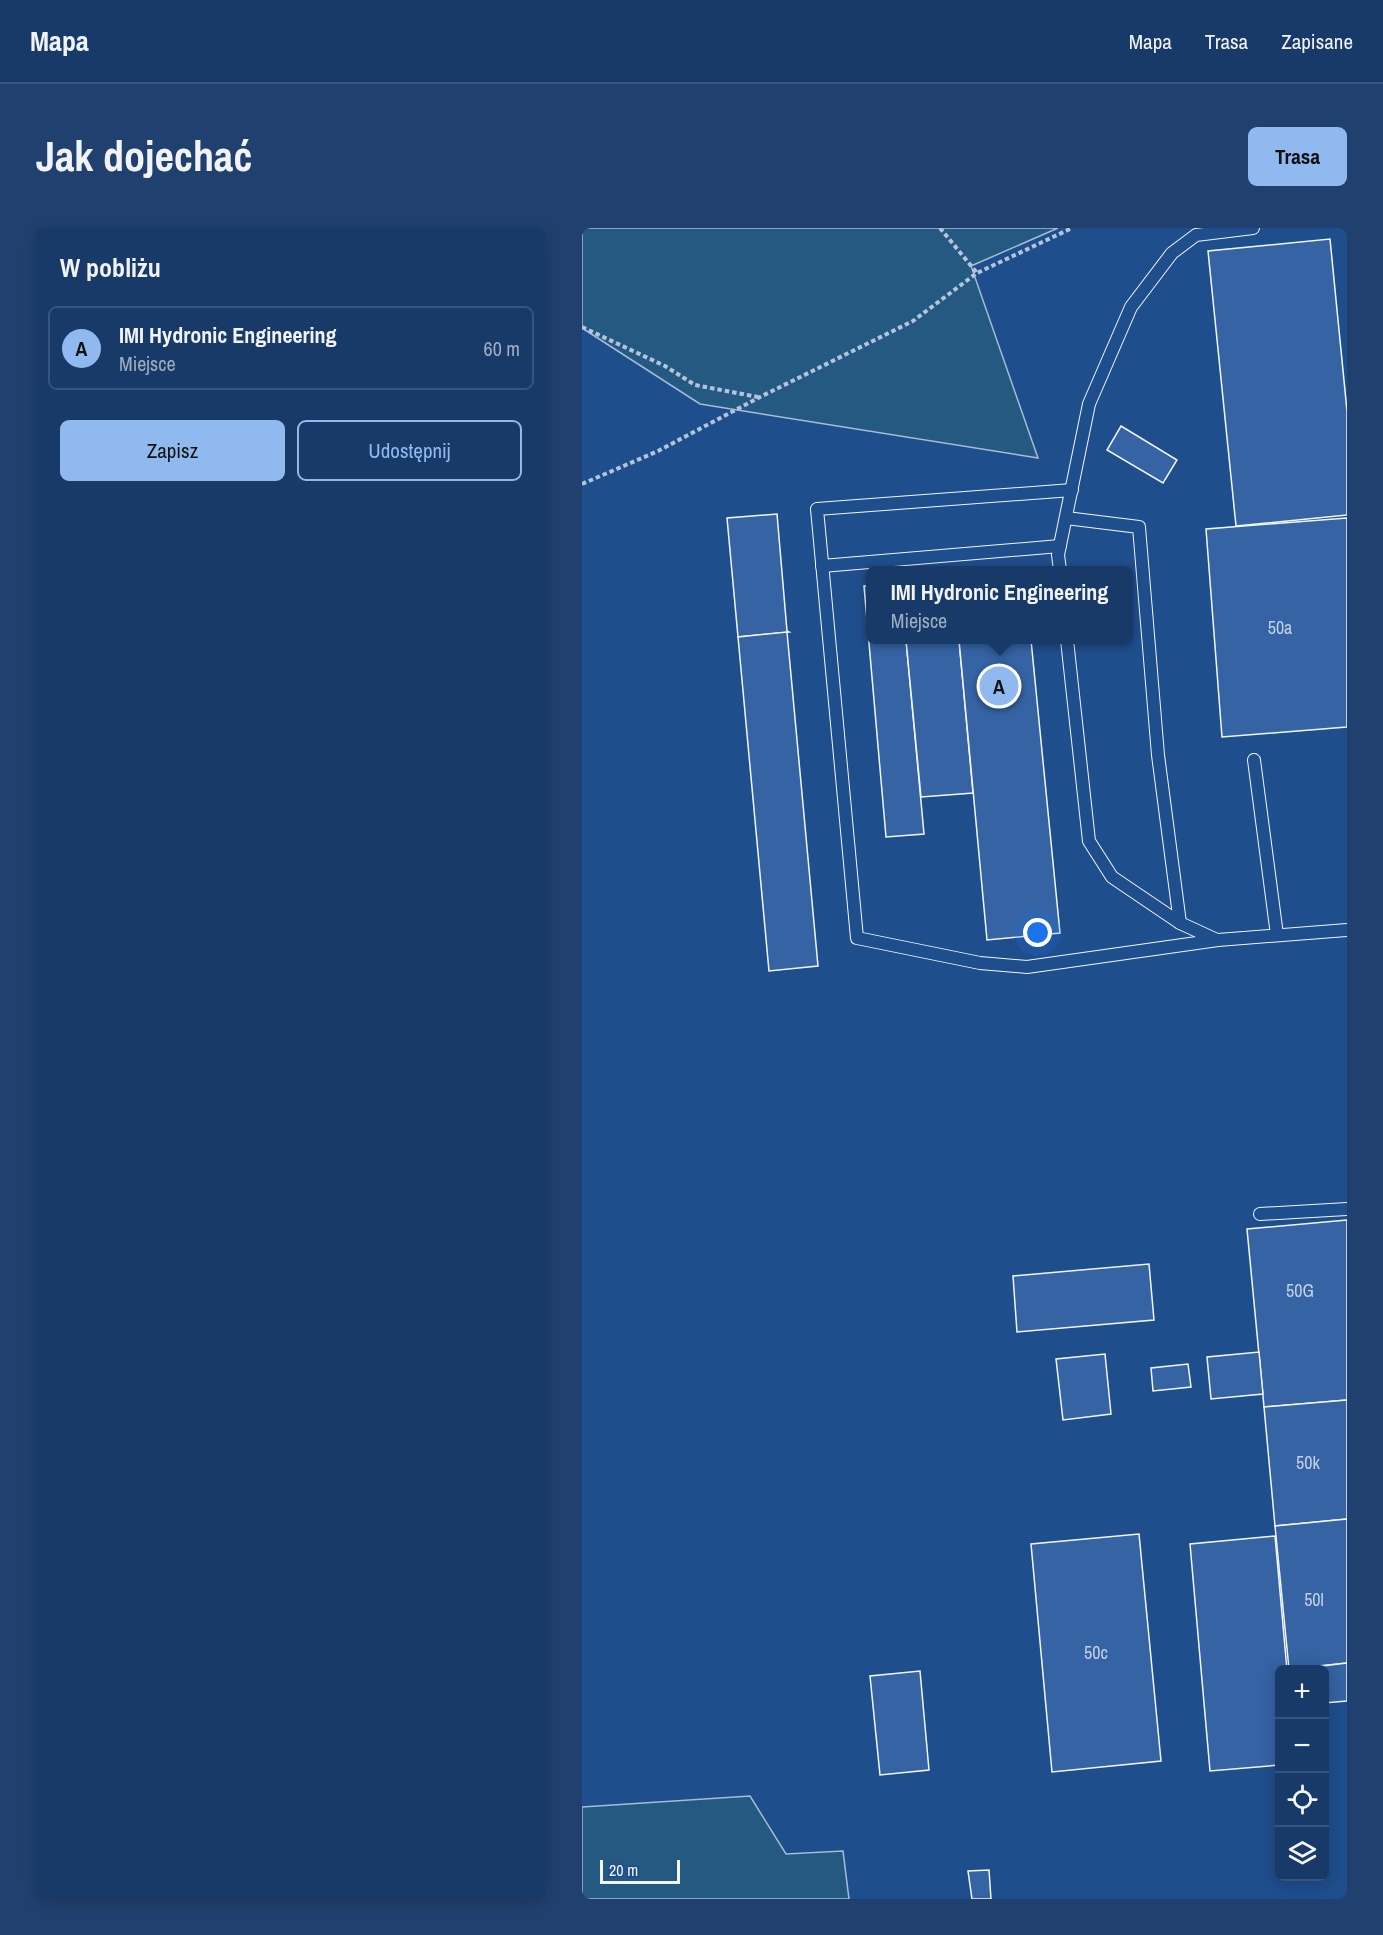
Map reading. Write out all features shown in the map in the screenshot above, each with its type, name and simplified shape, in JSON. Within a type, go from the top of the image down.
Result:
[{"type":"lane","points":[[1059,566],[1058,555],[1089,404],[1131,307],[1172,252],[1196,235],[1253,228]]},
{"type":"lane","points":[[1072,490],[817,509],[857,938],[980,963],[1027,967],[1218,940],[1347,930]]},
{"type":"lane","points":[[1066,518],[1139,528],[1158,755],[1180,922]]},
{"type":"lane","points":[[822,566],[1060,546]]},
{"type":"lane","points":[[1068,644],[1089,841],[1112,878],[1180,922],[1218,940]]},
{"type":"lane","points":[[1254,760],[1277,935]]},
{"type":"lane","points":[[1260,1214],[1347,1209]]},
{"type":"path","points":[[940,228],[977,273]]},
{"type":"path","points":[[582,484],[658,451],[759,397],[913,321],[977,273],[1072,228]]},
{"type":"path","points":[[582,327],[665,366],[695,385],[759,397]]},
{"type":"shaded area","points":[[582,228],[1058,228],[971,266],[1038,458],[700,404],[582,328]]},
{"type":"shaded area","points":[[750,1796],[786,1854],[843,1851],[849,1899],[582,1899],[582,1807]]},
{"type":"building","points":[[1330,239],[1347,411],[1347,515],[1236,526],[1208,251]]},
{"type":"building","points":[[1121,426],[1177,460],[1163,483],[1107,450]]},
{"type":"building","points":[[777,514],[787,631],[789,632],[738,637],[727,518]]},
{"type":"building","points":[[1347,518],[1347,727],[1222,737],[1206,529]]},
{"type":"building","points":[[864,586],[866,586],[866,609]]},
{"type":"building","points":[[787,632],[818,966],[769,971],[738,637]]},
{"type":"building","points":[[869,644],[906,644],[924,834],[886,837]]},
{"type":"building","points":[[906,644],[959,644],[973,793],[921,797]]},
{"type":"building","points":[[959,644],[1031,644],[1060,933],[987,940]]},
{"type":"building","points":[[1347,1220],[1347,1400],[1264,1407],[1247,1229]]},
{"type":"building","points":[[1149,1264],[1154,1320],[1017,1332],[1013,1276]]},
{"type":"building","points":[[1259,1352],[1263,1394],[1211,1399],[1207,1357]]},
{"type":"building","points":[[1105,1354],[1111,1414],[1063,1420],[1056,1359]]},
{"type":"building","points":[[1188,1364],[1191,1387],[1153,1391],[1151,1368]]},
{"type":"building","points":[[1347,1400],[1347,1519],[1275,1526],[1264,1407]]},
{"type":"building","points":[[1347,1519],[1347,1663],[1289,1665],[1275,1526]]},
{"type":"building","points":[[1139,1534],[1161,1761],[1052,1772],[1031,1544]]},
{"type":"building","points":[[1275,1536],[1287,1665],[1275,1665],[1275,1765],[1210,1771],[1190,1544]]},
{"type":"building","points":[[1347,1663],[1347,1701],[1329,1703],[1329,1665]]},
{"type":"building","points":[[920,1671],[929,1770],[880,1775],[870,1676]]},
{"type":"building","points":[[989,1870],[991,1899],[972,1899],[968,1871]]},
{"type":"place","name":"IMI Hydronic Engineering","points":[[999,686]]}]
